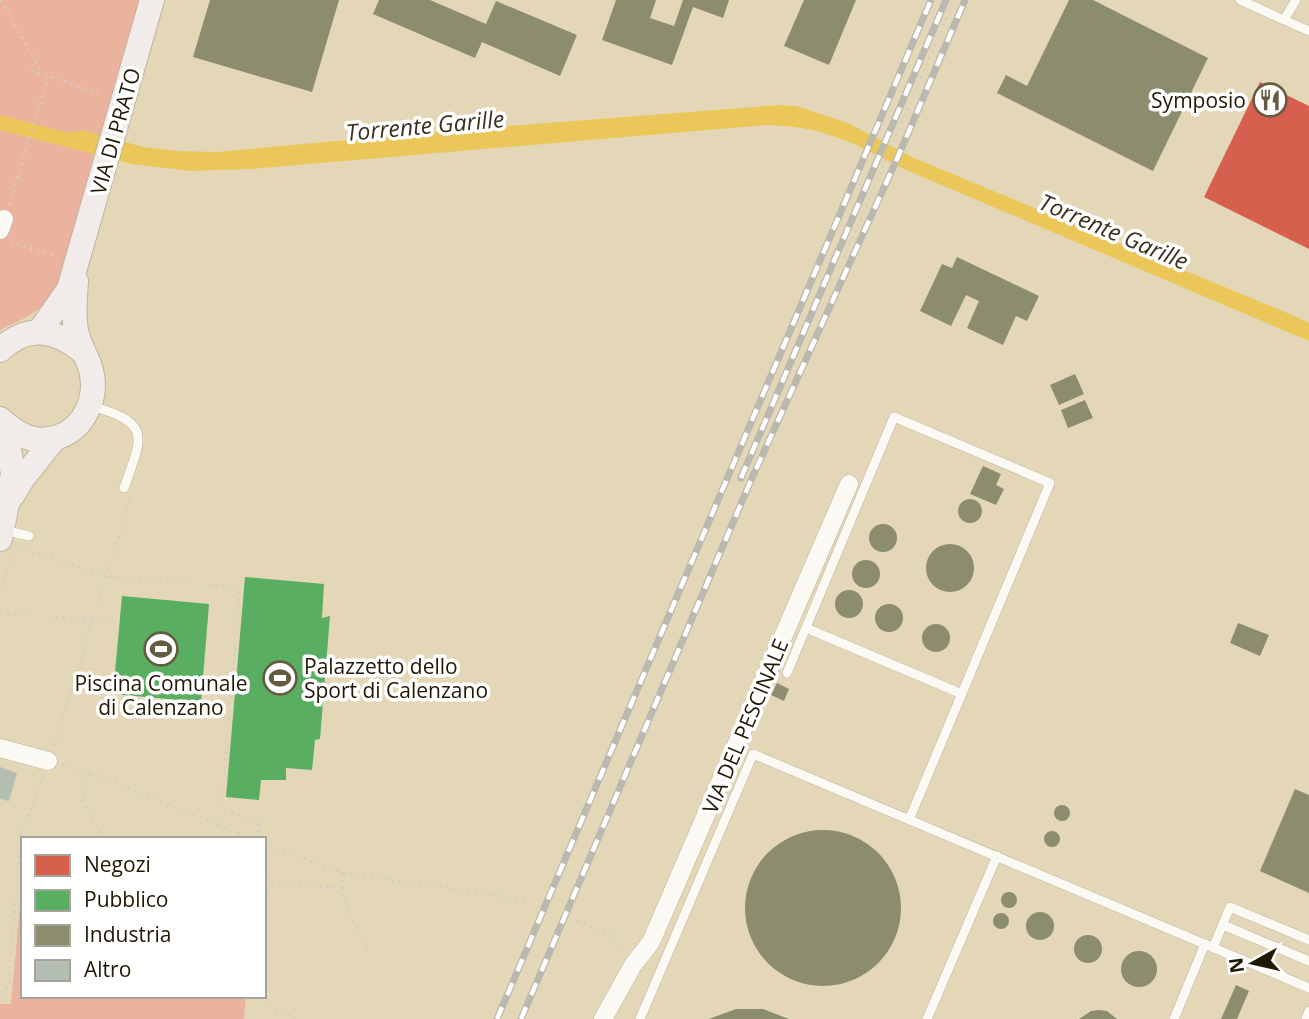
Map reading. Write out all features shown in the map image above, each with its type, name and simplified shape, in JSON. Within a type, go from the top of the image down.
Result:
[{"type":"main road","name":"VIA DI PRATO","points":[[39,332],[69,289],[69,260],[97,195],[118,90],[152,0]]},
{"type":"main road","name":"VIA DI PRATO","points":[[69,260],[75,318],[82,351],[93,379],[90,405]]},
{"type":"main road","points":[[0,350],[24,335],[39,332],[61,337],[82,351]]},
{"type":"main road","points":[[9,501],[23,478],[55,438],[76,426],[90,405]]},
{"type":"main road","points":[[2,421],[13,431],[32,439],[55,438]]},
{"type":"main road","points":[[1,534],[13,474],[2,421]]},
{"type":"street","name":"VIA DEL PESCINALE","points":[[603,1019],[633,965],[652,942],[849,484]]},
{"type":"street","points":[[0,748],[48,761]]},
{"type":"lane","points":[[1240,0],[1309,32]]},
{"type":"lane","points":[[1284,20],[1296,0]]},
{"type":"lane","points":[[90,405],[118,413],[136,429],[140,441],[129,489]]},
{"type":"lane","points":[[787,673],[894,417],[1050,483],[909,820]]},
{"type":"lane","points":[[1,534],[29,536]]},
{"type":"lane","points":[[806,628],[962,694]]},
{"type":"lane","points":[[640,1019],[753,754],[1309,988]]},
{"type":"lane","points":[[927,1019],[996,856]]},
{"type":"lane","points":[[1174,1019],[1230,907],[1309,940]]},
{"type":"lane","points":[[1223,925],[1309,961]]},
{"type":"lane","points":[[1306,1019],[1309,1011]]},
{"type":"path","points":[[1,0],[43,75]]},
{"type":"path","points":[[844,258],[954,0]]},
{"type":"path","points":[[32,70],[100,94],[118,90]]},
{"type":"path","points":[[2,224],[28,148],[48,77]]},
{"type":"path","points":[[0,240],[69,260]]},
{"type":"path","points":[[0,1000],[4,999],[8,985],[21,836],[93,620],[129,489]]},
{"type":"path","points":[[0,594],[15,547],[86,569],[92,574],[240,588],[223,792],[224,813],[217,825]]},
{"type":"path","points":[[0,614],[119,622]]},
{"type":"path","points":[[48,761],[89,772],[247,837]]},
{"type":"path","points":[[89,772],[82,802],[102,836],[108,837]]},
{"type":"path","points":[[224,813],[235,813],[259,826]]},
{"type":"path","points":[[259,837],[259,826],[265,816]]},
{"type":"path","points":[[266,845],[343,873],[502,896],[528,903]]},
{"type":"path","points":[[343,873],[342,888],[348,913],[373,957]]},
{"type":"path","points":[[266,876],[271,882],[342,888]]},
{"type":"path","points":[[266,896],[271,882]]},
{"type":"path","points":[[578,921],[613,935],[633,965]]},
{"type":"path","points":[[262,998],[264,1005],[300,1019]]},
{"type":"shaded area","points":[[0,0],[141,0],[61,279],[45,305],[0,330]]},
{"type":"shaded area","points":[[779,105],[796,106],[848,123],[914,158],[1292,315],[1309,323],[1309,341],[904,169],[855,144],[822,133],[787,126],[767,125],[250,169],[190,171],[132,164],[0,130],[0,115],[68,133],[82,130],[143,147],[217,152]]},
{"type":"shaded area","points":[[21,892],[21,998],[246,998],[244,1019],[0,1019],[0,1004],[11,1004]]},
{"type":"building: Negozi","points":[[1260,82],[1309,106],[1309,249],[1204,197]]},
{"type":"building: Pubblico","name":"Palazzetto dello Sport di Calenzano","points":[[245,577],[324,584],[322,618],[330,616],[320,739],[315,740],[312,770],[286,768],[286,780],[261,780],[259,800],[226,797]]},
{"type":"building: Pubblico","name":"Piscina Comunale di Calenzano","points":[[122,596],[209,604],[201,702],[113,694]]},
{"type":"building: Industria","points":[[210,0],[339,0],[312,92],[193,57]]},
{"type":"building: Industria","points":[[379,0],[430,0],[486,24],[496,1],[577,35],[560,76],[482,42],[475,58],[373,14]]},
{"type":"building: Industria","points":[[616,0],[656,0],[650,18],[674,26],[683,0],[729,0],[723,18],[693,7],[672,65],[602,40]]},
{"type":"building: Industria","points":[[804,0],[856,0],[829,65],[784,46]]},
{"type":"building: Industria","points":[[1069,0],[1093,0],[1208,58],[1153,171],[997,93],[1006,75],[1027,86]]},
{"type":"building: Industria","points":[[957,257],[1039,296],[1027,321],[1016,316],[1003,345],[967,328],[979,301],[966,295],[951,326],[920,311],[942,264],[952,268]]},
{"type":"building: Industria","points":[[1075,374],[1084,394],[1059,405],[1050,385]]},
{"type":"building: Industria","points":[[1085,400],[1093,418],[1068,428],[1061,410]]},
{"type":"building: Industria","points":[[983,466],[1001,474],[996,485],[1004,489],[996,505],[970,494]]},
{"type":"building: Industria","points":[[970,499],[981,506],[982,511],[975,522],[970,523],[959,516],[958,511],[965,500]]},
{"type":"building: Industria","points":[[883,524],[893,528],[897,538],[893,548],[883,552],[873,548],[869,538],[873,528]]},
{"type":"building: Industria","points":[[950,544],[967,551],[974,568],[967,585],[950,592],[933,585],[926,568],[933,551]]},
{"type":"building: Industria","points":[[866,560],[876,564],[880,574],[876,584],[866,588],[856,584],[852,574],[856,564]]},
{"type":"building: Industria","points":[[849,590],[859,594],[863,604],[859,614],[849,618],[839,614],[835,604],[839,594]]},
{"type":"building: Industria","points":[[889,604],[899,608],[903,618],[899,628],[889,632],[879,628],[875,618],[879,608]]},
{"type":"building: Industria","points":[[1238,623],[1269,635],[1260,656],[1230,643]]},
{"type":"building: Industria","points":[[936,624],[946,628],[950,638],[946,648],[936,652],[926,648],[922,638],[926,628]]},
{"type":"building: Industria","points":[[777,683],[789,689],[784,701],[771,695]]},
{"type":"building: Industria","points":[[1295,789],[1309,795],[1309,893],[1260,871]]},
{"type":"building: Industria","points":[[1062,805],[1068,807],[1068,819],[1062,821],[1056,819],[1054,813],[1056,807]]},
{"type":"building: Industria","points":[[823,830],[853,836],[878,853],[895,878],[901,908],[895,938],[878,963],[853,980],[823,986],[793,980],[768,963],[751,938],[745,908],[751,878],[768,853],[793,836]]},
{"type":"building: Industria","points":[[1052,831],[1058,833],[1058,845],[1052,847],[1046,845],[1044,839],[1046,833]]},
{"type":"building: Industria","points":[[1006,892],[1012,892],[1017,900],[1015,906],[1006,908],[1001,903],[1001,897]]},
{"type":"building: Industria","points":[[1040,912],[1050,916],[1054,926],[1050,936],[1040,940],[1030,936],[1026,926],[1030,916]]},
{"type":"building: Industria","points":[[998,913],[1004,913],[1009,921],[1007,927],[998,929],[993,924],[993,918]]},
{"type":"building: Industria","points":[[1088,935],[1098,939],[1102,949],[1098,959],[1088,963],[1078,959],[1074,949],[1078,939]]},
{"type":"building: Industria","points":[[1139,951],[1152,956],[1157,969],[1152,982],[1139,987],[1126,982],[1121,969],[1126,956]]},
{"type":"building: Industria","points":[[1236,985],[1249,991],[1237,1019],[1221,1019]]},
{"type":"building: Industria","points":[[736,1009],[763,1009],[789,1019],[709,1019]]},
{"type":"building: Industria","points":[[1091,1011],[1107,1011],[1117,1019],[1079,1019]]},
{"type":"building: Altro","points":[[0,767],[17,773],[9,801],[0,799]]},
{"type":"railway","points":[[497,1019],[931,0]]},
{"type":"railway","points":[[741,478],[946,0]]},
{"type":"railway","points":[[521,1019],[752,478],[897,159],[965,0]]},
{"type":"place","name":"Symposio","points":[[1270,100]]},
{"type":"place","name":"Piscina Comunale di Calenzano","points":[[161,649]]},
{"type":"place","name":"Palazzetto dello Sport di Calenzano","points":[[280,678]]},
{"type":"water label","name":"Torrente Garille","points":[[425,125]]},
{"type":"water label","name":"Torrente Garille","points":[[1114,231]]}]
